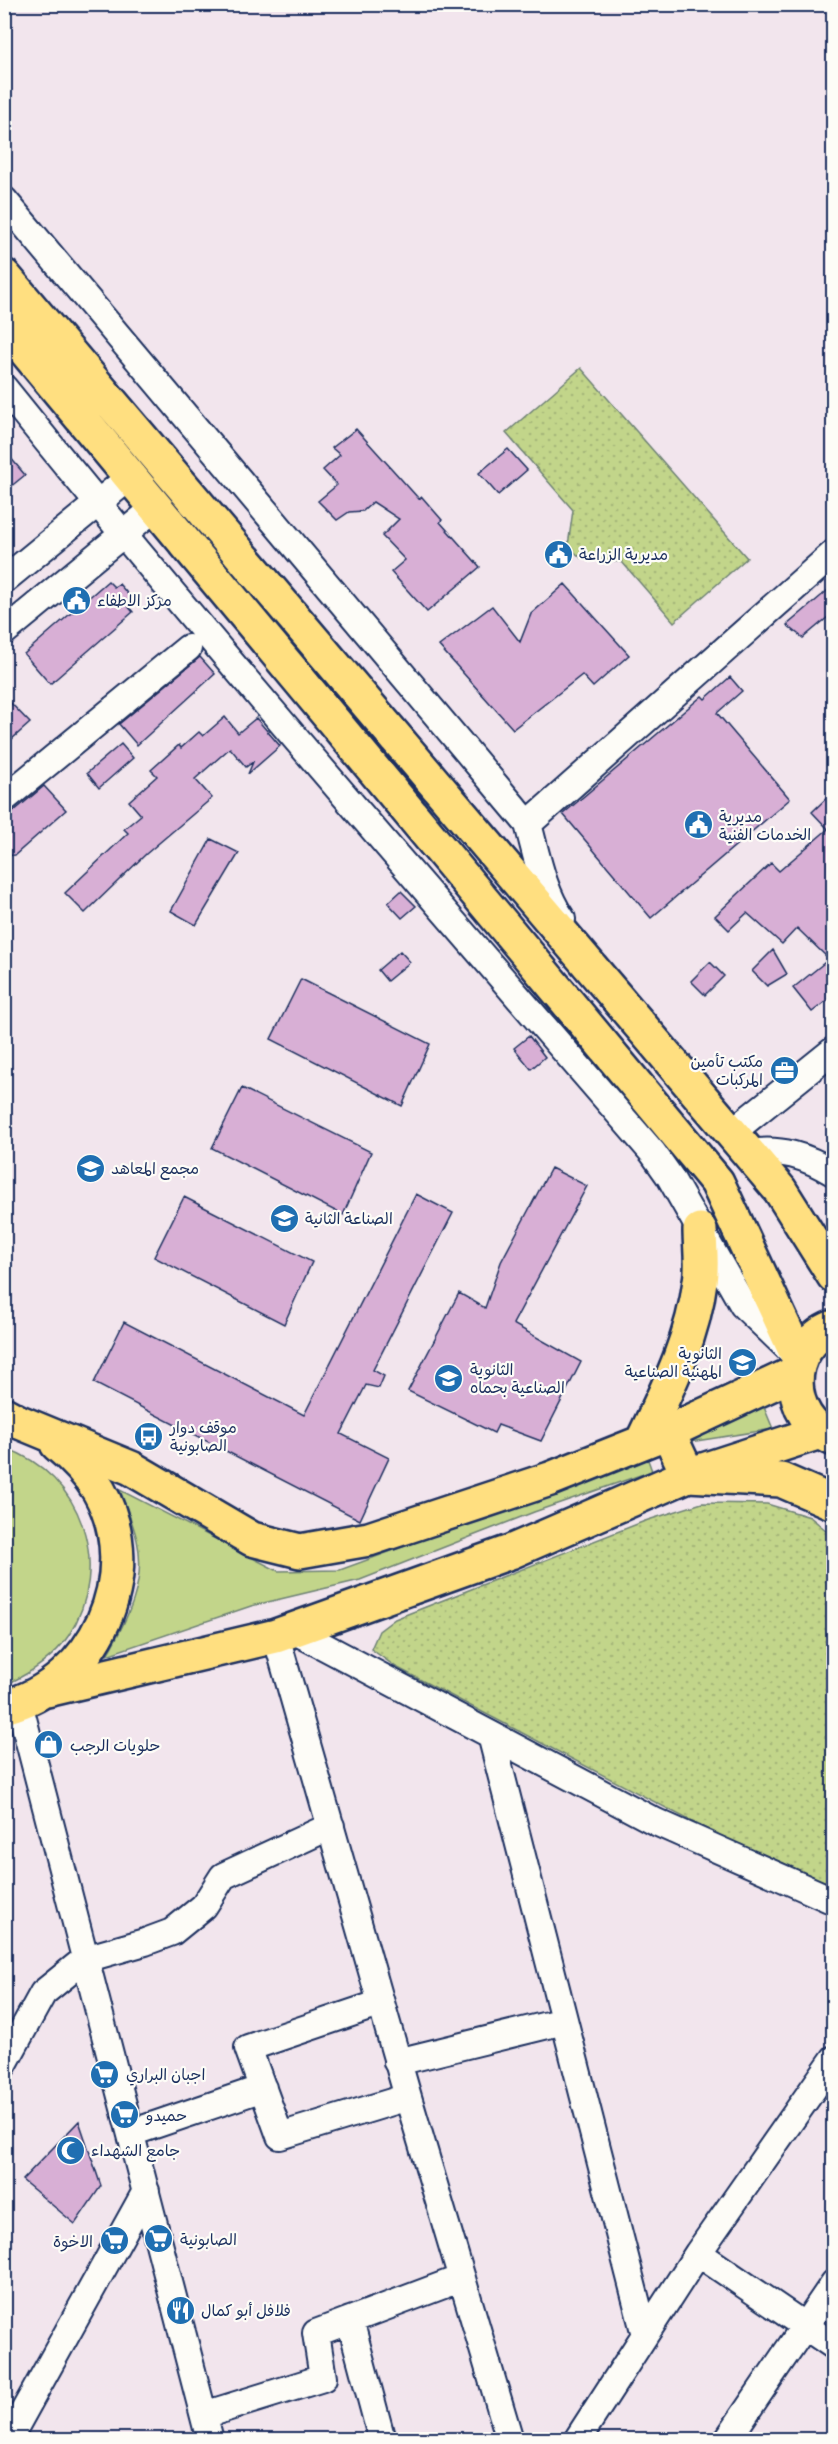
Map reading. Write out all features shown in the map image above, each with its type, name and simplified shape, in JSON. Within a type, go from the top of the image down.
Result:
[{"type":"main road","points":[[4,276],[780,1190],[834,1276]]},
{"type":"main road","points":[[4,325],[717,1182],[797,1366]]},
{"type":"main road","points":[[780,1190],[834,1228]]},
{"type":"main road","points":[[655,1437],[662,1401],[692,1327],[701,1279],[700,1230]]},
{"type":"main road","points":[[827,1435],[808,1420],[799,1406],[795,1390],[797,1366],[810,1343],[825,1330],[834,1327]]},
{"type":"main road","points":[[9,1418],[131,1468],[252,1539],[300,1551],[369,1539],[550,1479],[655,1437],[797,1366]]},
{"type":"main road","points":[[9,1418],[50,1438],[78,1462],[100,1492],[113,1527],[117,1564],[112,1601],[98,1636],[76,1666],[24,1700]]},
{"type":"main road","points":[[24,1700],[285,1633],[510,1552],[688,1475],[827,1435]]},
{"type":"main road","points":[[655,1437],[688,1475],[781,1480],[834,1503]]},
{"type":"street","points":[[4,200],[528,824],[540,870],[553,905],[611,992]]},
{"type":"street","points":[[4,388],[237,671],[653,1153],[670,1177],[743,1305],[797,1366]]},
{"type":"street","points":[[4,580],[131,476]]},
{"type":"street","points":[[4,632],[124,536],[156,507]]},
{"type":"street","points":[[528,824],[834,553]]},
{"type":"street","points":[[4,799],[188,648]]},
{"type":"street","points":[[834,1050],[740,1142],[772,1151],[796,1154],[834,1173]]},
{"type":"street","points":[[285,1633],[491,1735],[656,1822],[834,1901]]},
{"type":"street","points":[[285,1633],[330,1826],[397,2061],[510,2439]]},
{"type":"street","points":[[24,1700],[85,1959],[208,2433],[323,2378],[316,2333],[462,2278]]},
{"type":"street","points":[[491,1735],[645,2335]]},
{"type":"street","points":[[4,2064],[43,1993],[85,1959],[172,1932],[204,1906],[223,1876],[330,1826]]},
{"type":"street","points":[[381,2003],[248,2048],[280,2136],[408,2097]]},
{"type":"street","points":[[397,2061],[564,2021]]},
{"type":"street","points":[[578,2439],[698,2253],[834,2059]]},
{"type":"street","points":[[130,2133],[263,2088]]},
{"type":"street","points":[[9,2439],[146,2191]]},
{"type":"street","points":[[698,2253],[834,2346]]},
{"type":"street","points":[[726,2439],[802,2326],[834,2283]]},
{"type":"street","points":[[350,2320],[382,2439]]},
{"type":"green space","points":[[581,368],[747,558],[674,622],[622,562],[581,558],[568,546],[573,510],[506,433]]},
{"type":"green space","points":[[761,1400],[773,1429],[690,1442]]},
{"type":"green space","points":[[5,1448],[32,1461],[54,1478],[71,1500],[82,1525],[88,1552],[88,1580],[82,1608],[63,1643],[40,1664],[5,1685]]},
{"type":"green space","points":[[647,1457],[652,1471],[534,1512],[360,1580],[251,1606],[107,1655],[128,1614],[139,1571],[137,1540],[120,1490],[278,1571],[340,1570]]},
{"type":"green space","points":[[702,1503],[767,1504],[810,1517],[833,1536],[833,1895],[396,1667],[371,1649],[379,1631],[395,1619],[645,1521]]},
{"type":"building","points":[[356,429],[419,499],[422,497],[442,520],[440,522],[480,567],[427,612],[391,572],[405,560],[382,536],[399,519],[373,502],[363,511],[349,512],[337,520],[318,501],[337,485],[323,470],[340,455],[332,448]]},
{"type":"building","points":[[508,449],[527,470],[498,495],[479,473]]},
{"type":"building","points":[[4,450],[25,475],[4,492]]},
{"type":"building","points":[[108,581],[114,587],[119,584],[133,600],[127,605],[133,612],[50,684],[24,654]]},
{"type":"building","points":[[565,584],[629,655],[593,687],[582,675],[513,729],[439,646],[492,606],[520,642],[531,614]]},
{"type":"building","points":[[834,585],[834,612],[803,638],[787,625]]},
{"type":"building","points":[[200,657],[215,674],[137,745],[119,724]]},
{"type":"building","points":[[730,677],[742,691],[717,713],[790,799],[651,918],[563,814],[702,696],[705,699]]},
{"type":"building","points":[[4,696],[30,723],[4,746]]},
{"type":"building","points":[[225,717],[238,733],[256,718],[280,746],[248,774],[253,762],[246,767],[230,748],[195,779],[212,798],[146,854],[85,913],[65,893],[128,833],[124,829],[141,815],[129,801],[157,776],[151,770],[179,745],[181,748],[199,732],[203,736]]},
{"type":"building","points":[[121,744],[133,758],[99,788],[87,773]]},
{"type":"building","points":[[44,786],[66,810],[15,855],[4,856],[4,814],[14,811]]},
{"type":"building","points":[[834,791],[834,995],[812,1012],[793,988],[829,959],[797,928],[782,944],[747,913],[729,930],[715,916],[771,863],[779,871],[828,829],[812,812]]},
{"type":"building","points":[[211,839],[239,853],[196,925],[171,911]]},
{"type":"building","points":[[401,891],[416,906],[402,918],[388,903]]},
{"type":"building","points":[[773,950],[787,974],[767,986],[752,971]]},
{"type":"building","points":[[400,951],[410,962],[387,981],[378,970]]},
{"type":"building","points":[[710,962],[724,976],[705,995],[691,981]]},
{"type":"building","points":[[301,979],[430,1044],[402,1106],[271,1039]]},
{"type":"building","points":[[529,1036],[545,1057],[531,1069],[514,1048]]},
{"type":"building","points":[[242,1088],[371,1152],[343,1215],[212,1148]]},
{"type":"building","points":[[551,1168],[587,1186],[513,1324],[581,1362],[541,1441],[498,1425],[494,1433],[408,1391],[459,1293],[485,1308],[501,1262]]},
{"type":"building","points":[[416,1194],[453,1213],[373,1370],[384,1376],[379,1388],[366,1385],[341,1434],[389,1458],[360,1520],[94,1383],[124,1322],[304,1415]]},
{"type":"building","points":[[184,1197],[312,1262],[284,1324],[154,1257]]},
{"type":"building","name":"جامع الشهداء","points":[[79,2121],[101,2186],[75,2224],[22,2180]]},
{"type":"place","name":"مديرية الزراعة","points":[[558,554]]},
{"type":"place","name":"مركز الاطفاء","points":[[76,600]]},
{"type":"place","name":"مديرية الخدمات الفنية","points":[[698,825]]},
{"type":"place","name":"مكتب تأمين المركبات","points":[[784,1070]]},
{"type":"place","name":"مجمع المعاهد","points":[[90,1168]]},
{"type":"place","name":"الصناعة الثانية","points":[[284,1218]]},
{"type":"place","name":"الثانوية المهنية الصناعية","points":[[743,1362]]},
{"type":"place","name":"الثانوية الصناعية بحماه","points":[[449,1378]]},
{"type":"place","name":"موقف دوار الصابونية","points":[[149,1436]]},
{"type":"place","name":"حلويات الرجب","points":[[49,1745]]},
{"type":"place","name":"اجبان البراري","points":[[105,2074]]},
{"type":"place","name":"حميدو","points":[[125,2115]]},
{"type":"place","name":"جامع الشهداء","points":[[70,2150]]},
{"type":"place","name":"الصابونية","points":[[159,2239]]},
{"type":"place","name":"الاخوة","points":[[114,2241]]},
{"type":"place","name":"فلافل أبو كمال","points":[[180,2310]]}]
